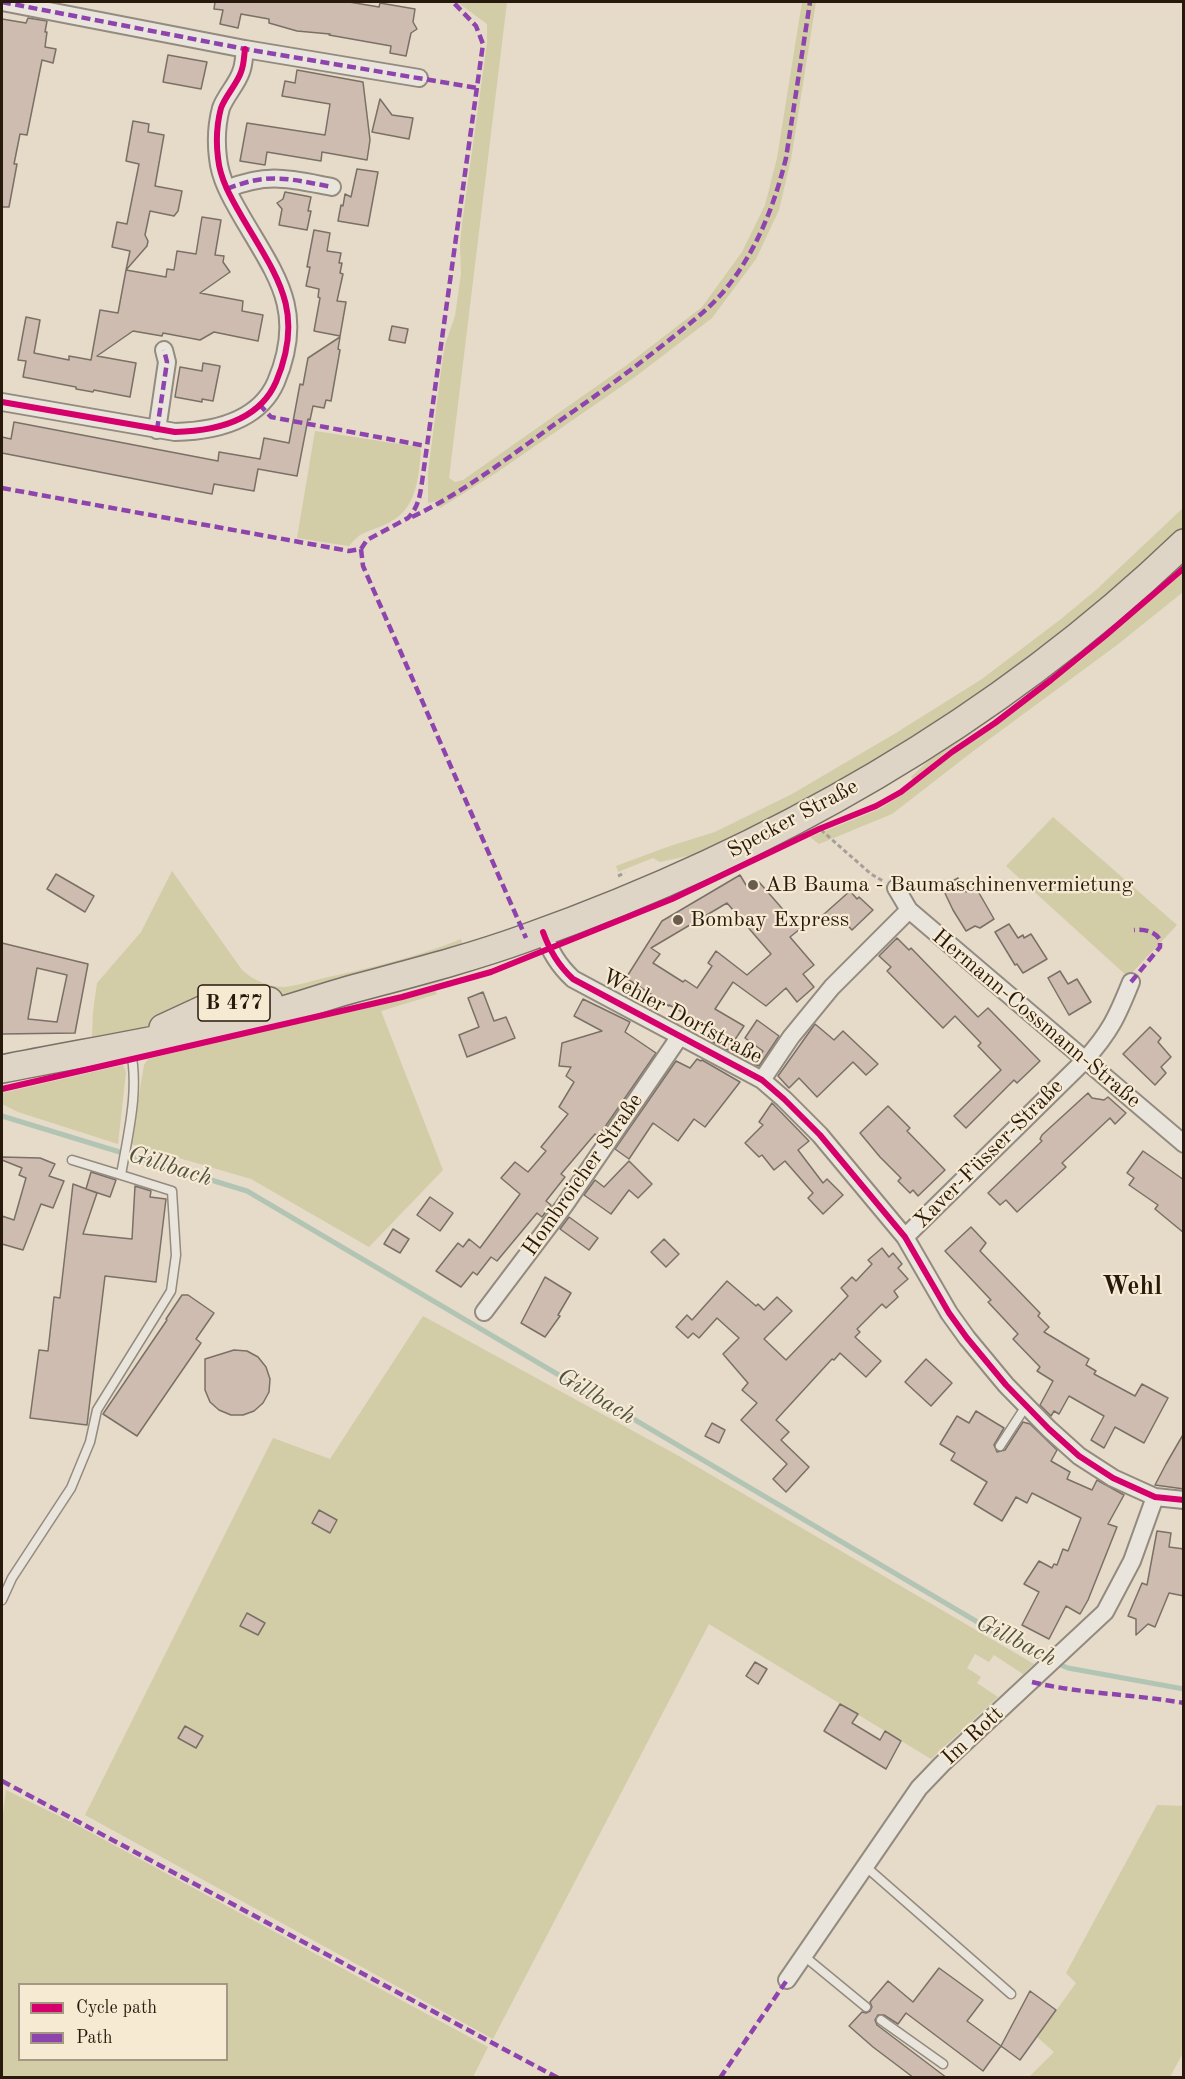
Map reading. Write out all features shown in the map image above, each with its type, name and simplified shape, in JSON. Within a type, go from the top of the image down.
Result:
[{"type":"main road","name":"Specker Straße","points":[[2,1069],[129,1043],[217,1003],[260,1002],[347,991],[479,954],[543,932],[665,884],[810,814],[940,736],[1090,626],[1184,543]]},
{"type":"street","points":[[2,3],[244,49],[420,78]]},
{"type":"street","points":[[2,402],[156,430],[201,432],[248,414],[267,396],[283,363],[289,334],[289,314],[271,267],[226,189],[217,156],[222,107],[242,71],[244,49]]},
{"type":"street","points":[[226,189],[252,179],[267,178],[283,178],[332,187]]},
{"type":"street","points":[[156,430],[167,362],[164,350]]},
{"type":"street","name":"Hermann-Cossmann-Straße","points":[[896,888],[909,910],[1184,1144]]},
{"type":"street","name":"Wehler Dorfstraße","points":[[762,1080],[791,1037],[832,987],[909,910]]},
{"type":"street","name":"Wehler Dorfstraße","points":[[543,932],[549,949],[560,967],[573,978],[762,1080],[792,1106],[820,1135],[905,1237],[949,1312],[985,1360],[1026,1406],[1079,1456],[1113,1478],[1155,1497],[1184,1500]]},
{"type":"street","name":"Xaver-Füsser-Straße","points":[[905,1237],[1085,1060],[1115,1022],[1131,982]]},
{"type":"street","name":"Hombroicher Straße","points":[[484,1312],[564,1206],[680,1036]]},
{"type":"street","name":"Im Rott","points":[[787,1980],[910,1800],[930,1776],[1105,1612],[1132,1561],[1155,1497]]},
{"type":"lane","points":[[121,1172],[128,1136],[133,1086],[133,1060],[129,1043]]},
{"type":"lane","points":[[2,1600],[12,1578],[71,1488],[90,1442],[97,1410],[171,1291],[176,1255],[172,1191],[121,1172],[72,1160]]},
{"type":"lane","points":[[1000,1446],[1026,1406]]},
{"type":"lane","points":[[866,1866],[1011,1994]]},
{"type":"lane","points":[[804,1956],[866,2007]]},
{"type":"lane","points":[[881,2020],[943,2064]]},
{"type":"path","points":[[810,814],[819,829],[871,874],[896,888]]},
{"type":"shaded area","points":[[457,2],[507,2],[449,478],[455,482],[463,480],[627,365],[702,307],[742,252],[765,205],[777,158],[802,2],[816,2],[791,159],[779,210],[756,259],[712,318],[635,377],[496,473],[440,508],[436,501],[428,503],[428,473],[442,363],[445,345],[455,316],[461,274],[462,224],[487,43],[487,24]]},
{"type":"shaded area","points":[[315,431],[419,447],[421,451],[416,485],[409,504],[403,512],[395,519],[361,535],[349,546],[297,538]]},
{"type":"shaded area","points":[[1183,508],[1183,527],[1108,595],[1009,674],[840,784],[697,854],[660,862],[653,858],[618,872],[616,866],[715,832],[792,794],[982,679],[1096,590]]},
{"type":"shaded area","points":[[1183,557],[1183,564],[1104,635],[1050,678],[950,749],[913,780],[911,777],[935,755]]},
{"type":"shaded area","points":[[1183,571],[1183,592],[1117,645],[892,814],[819,844],[810,837],[877,810],[902,795],[953,754],[1079,662]]},
{"type":"shaded area","points":[[1053,817],[1177,925],[1128,977],[1006,866]]},
{"type":"shaded area","points":[[172,871],[242,970],[256,980],[272,986],[294,986],[376,966],[411,957],[461,939],[463,946],[318,986],[163,1021],[101,1039],[92,1037],[97,983],[141,932]]},
{"type":"shaded area","points":[[444,979],[444,981],[312,1015],[220,1032]]},
{"type":"shaded area","points":[[435,990],[437,994],[381,1011],[443,1170],[369,1247],[251,1179],[131,1144],[144,1065],[148,1059]]},
{"type":"shaded area","points":[[123,1065],[126,1072],[118,1144],[18,1112],[2,1104],[2,1093]]},
{"type":"shaded area","points":[[423,1316],[677,1455],[1034,1664],[1023,1674],[994,1655],[989,1662],[975,1654],[967,1668],[981,1677],[977,1683],[998,1697],[931,1759],[709,1624],[493,2039],[85,1815],[273,1438],[330,1459]]},
{"type":"shaded area","points":[[6,1790],[73,1823],[488,2047],[473,2077],[2,2077],[2,1822]]},
{"type":"shaded area","points":[[1157,1805],[1183,1806],[1183,2053],[1170,2077],[1029,2077],[1054,2052],[1037,2037],[1076,1983],[1066,1973]]},
{"type":"building","points":[[215,2],[349,2],[379,7],[380,3],[415,9],[413,22],[417,29],[411,33],[406,56],[390,53],[391,46],[330,34],[297,31],[269,23],[269,19],[241,14],[238,28],[220,24],[223,10],[214,9]]},
{"type":"building","points":[[28,18],[47,21],[45,47],[56,49],[53,63],[42,60],[27,135],[20,134],[9,207],[2,207],[2,19],[26,23]]},
{"type":"building","points":[[168,55],[207,62],[201,89],[163,82]]},
{"type":"building","points":[[297,70],[363,82],[370,140],[367,160],[322,152],[321,161],[267,152],[265,165],[240,161],[247,123],[325,135],[330,104],[282,96],[285,81],[295,83]]},
{"type":"building","points":[[380,99],[392,115],[413,118],[409,139],[372,132]]},
{"type":"building","points":[[133,121],[149,124],[148,132],[164,135],[155,186],[182,191],[178,211],[174,216],[150,211],[145,235],[148,241],[147,246],[126,270],[130,251],[112,247],[117,222],[127,224],[139,164],[126,161]]},
{"type":"building","points":[[357,169],[378,172],[368,226],[338,221],[345,194],[351,197]]},
{"type":"building","points":[[285,192],[311,197],[307,230],[279,225],[282,209],[277,203],[283,199]]},
{"type":"building","points":[[202,217],[221,220],[215,255],[224,256],[223,262],[230,272],[200,293],[243,301],[242,311],[263,315],[258,341],[214,332],[200,340],[163,333],[162,336],[133,331],[97,356],[136,363],[130,397],[76,389],[76,387],[23,377],[26,361],[18,360],[26,317],[40,320],[34,353],[69,360],[69,356],[91,360],[100,310],[118,313],[126,270],[166,277],[167,269],[174,270],[177,251],[196,254]]},
{"type":"building","points":[[314,230],[330,233],[327,251],[341,253],[339,263],[342,263],[340,273],[343,274],[337,301],[346,302],[340,336],[314,331],[320,298],[318,297],[319,289],[306,286]]},
{"type":"building","points":[[392,326],[408,329],[405,343],[389,340]]},
{"type":"building","points":[[340,337],[338,349],[340,350],[331,401],[326,400],[324,408],[313,406],[310,420],[308,419],[297,476],[258,469],[254,491],[214,484],[212,494],[2,453],[2,437],[11,439],[14,422],[218,461],[219,452],[260,459],[264,438],[289,443],[300,384],[303,385],[308,358]]},
{"type":"building","points":[[203,363],[220,366],[213,401],[202,399],[202,402],[175,397],[180,367],[202,371]]},
{"type":"building","points":[[56,874],[94,896],[85,912],[47,889]]},
{"type":"building","points":[[740,875],[746,885],[759,882],[800,929],[790,937],[814,965],[803,974],[814,987],[797,1002],[786,988],[766,1006],[733,982],[715,1009],[744,1026],[728,1050],[713,1042],[717,1037],[693,1018],[669,1006],[626,978],[662,921]],"holes":[[[727,903],[771,954],[747,975],[716,951],[708,963],[712,966],[697,988],[653,963],[660,954],[651,948]]]},
{"type":"building","points":[[958,878],[966,892],[975,886],[994,919],[980,928],[975,926],[966,931],[942,887]]},
{"type":"building","points":[[850,891],[873,910],[852,930],[841,918],[832,926],[823,915]]},
{"type":"building","points":[[1009,924],[1018,938],[1031,934],[1047,959],[1023,973],[1017,964],[1015,965],[995,932]]},
{"type":"building","points":[[897,938],[909,950],[911,948],[978,1017],[988,1008],[1040,1061],[1017,1083],[1014,1080],[966,1128],[954,1116],[1001,1070],[978,1046],[981,1043],[955,1016],[943,1028],[887,971],[891,967],[879,956]]},
{"type":"building","points":[[2,943],[88,964],[75,1033],[2,1034]],"holes":[[[37,968],[67,975],[57,1022],[28,1019]]]},
{"type":"building","points":[[1060,971],[1068,984],[1077,979],[1091,1002],[1069,1015],[1048,978]]},
{"type":"building","points":[[483,992],[494,1021],[506,1017],[515,1038],[467,1057],[459,1035],[479,1027],[468,998]]},
{"type":"building","points":[[583,999],[630,1022],[625,1032],[656,1053],[598,1137],[595,1134],[561,1174],[565,1177],[546,1201],[551,1205],[542,1217],[537,1213],[497,1261],[491,1257],[477,1275],[473,1272],[461,1287],[436,1271],[458,1243],[463,1247],[469,1239],[480,1248],[520,1194],[501,1178],[515,1162],[528,1172],[546,1151],[541,1147],[568,1114],[559,1107],[574,1082],[566,1076],[571,1067],[559,1066],[562,1043],[602,1031],[574,1016]]},
{"type":"building","points":[[757,1020],[779,1036],[759,1066],[754,1064],[763,1051],[745,1038]]},
{"type":"building","points":[[815,1024],[834,1040],[843,1031],[878,1064],[866,1075],[853,1062],[817,1097],[799,1078],[789,1088],[778,1076]]},
{"type":"building","points":[[1150,1027],[1161,1038],[1158,1042],[1171,1057],[1161,1067],[1166,1073],[1155,1085],[1123,1054]]},
{"type":"building","points":[[697,1059],[740,1082],[705,1127],[694,1119],[678,1141],[653,1123],[629,1159],[615,1149],[676,1061],[690,1068]]},
{"type":"building","points":[[1088,1093],[1092,1098],[1104,1100],[1108,1097],[1126,1113],[1115,1124],[1110,1118],[1062,1163],[1066,1167],[1017,1212],[1006,1200],[1000,1205],[988,1193],[1042,1141],[1040,1139],[1042,1135]]},
{"type":"building","points":[[772,1103],[809,1141],[798,1150],[823,1183],[827,1179],[843,1195],[823,1214],[808,1198],[813,1193],[785,1161],[774,1170],[762,1155],[759,1157],[745,1143],[763,1125],[759,1122]]},
{"type":"building","points":[[888,1106],[910,1128],[907,1131],[945,1170],[918,1196],[913,1190],[910,1193],[898,1181],[901,1178],[860,1133]]},
{"type":"building","points":[[1143,1151],[1184,1180],[1184,1233],[1155,1209],[1158,1205],[1129,1185],[1134,1178],[1127,1173]]},
{"type":"building","points":[[2,1157],[40,1158],[55,1164],[49,1176],[64,1181],[53,1208],[41,1204],[23,1250],[2,1244],[2,1216],[14,1220],[26,1178],[19,1175],[22,1168],[2,1160]]},
{"type":"building","points":[[629,1161],[652,1184],[638,1198],[629,1190],[611,1214],[584,1195],[595,1180],[604,1187]]},
{"type":"building","points":[[91,1172],[116,1180],[110,1197],[86,1189]]},
{"type":"building","points":[[73,1184],[97,1193],[83,1234],[132,1239],[135,1186],[151,1191],[150,1197],[166,1199],[156,1282],[105,1276],[87,1425],[30,1418],[39,1350],[48,1351],[54,1297],[60,1298]]},
{"type":"building","points":[[430,1197],[453,1213],[440,1231],[417,1215]]},
{"type":"building","points":[[569,1217],[598,1238],[589,1250],[560,1229]]},
{"type":"building","points":[[971,1227],[986,1243],[980,1251],[1040,1313],[1038,1316],[1049,1327],[1044,1332],[1089,1359],[1086,1365],[1096,1371],[1094,1374],[1135,1396],[1142,1384],[1168,1398],[1144,1443],[1115,1427],[1104,1448],[1091,1440],[1104,1416],[1069,1396],[1059,1414],[1054,1411],[1051,1416],[1040,1405],[1053,1381],[1037,1371],[1040,1367],[1013,1339],[1018,1334],[988,1302],[991,1300],[945,1251]]},
{"type":"building","points":[[393,1229],[409,1239],[400,1253],[384,1244]]},
{"type":"building","points":[[664,1239],[679,1254],[666,1267],[651,1252]]},
{"type":"building","points":[[882,1248],[889,1257],[893,1253],[902,1264],[898,1268],[908,1279],[894,1291],[898,1297],[886,1308],[882,1304],[857,1329],[860,1332],[855,1337],[881,1361],[866,1377],[840,1353],[776,1420],[789,1432],[781,1440],[809,1467],[786,1492],[773,1479],[787,1464],[741,1420],[757,1403],[742,1390],[748,1383],[723,1354],[739,1338],[717,1318],[699,1338],[693,1333],[688,1338],[676,1327],[687,1315],[692,1320],[727,1281],[764,1310],[777,1297],[792,1311],[764,1339],[786,1360],[848,1296],[841,1288],[852,1277],[856,1281],[872,1264],[868,1260]]},
{"type":"building","points":[[545,1277],[571,1293],[558,1315],[560,1316],[545,1337],[521,1323]]},
{"type":"building","points":[[182,1295],[188,1295],[214,1313],[196,1339],[201,1343],[137,1436],[103,1414]]},
{"type":"building","points":[[234,1350],[247,1351],[258,1357],[266,1367],[270,1379],[269,1392],[263,1403],[254,1411],[243,1415],[231,1415],[219,1410],[210,1402],[205,1390],[205,1359]]},
{"type":"building","points":[[926,1359],[952,1383],[931,1406],[905,1382]]},
{"type":"building","points":[[976,1411],[1004,1428],[994,1445],[997,1452],[1005,1450],[1023,1422],[1030,1424],[1057,1450],[1051,1461],[1070,1472],[1067,1479],[1092,1490],[1097,1480],[1124,1495],[1108,1524],[1117,1527],[1088,1600],[1080,1614],[1066,1606],[1049,1639],[1022,1625],[1039,1592],[1024,1584],[1039,1561],[1052,1568],[1054,1564],[1057,1565],[1063,1549],[1068,1551],[1081,1518],[1032,1493],[1027,1503],[1016,1497],[1002,1521],[974,1504],[987,1482],[951,1460],[955,1453],[940,1444],[957,1416],[969,1423]]},
{"type":"building","points":[[712,1423],[725,1430],[719,1443],[705,1436]]},
{"type":"building","points":[[1184,1433],[1184,1489],[1155,1485],[1166,1464]]},
{"type":"building","points":[[319,1510],[337,1520],[330,1533],[312,1523]]},
{"type":"building","points":[[1157,1531],[1171,1533],[1169,1547],[1184,1549],[1184,1596],[1169,1593],[1155,1627],[1148,1624],[1136,1635],[1136,1619],[1128,1616],[1142,1583],[1147,1585]]},
{"type":"building","points":[[247,1613],[265,1623],[258,1635],[240,1626]]},
{"type":"building","points":[[755,1662],[767,1669],[758,1684],[746,1676]]},
{"type":"building","points":[[840,1704],[858,1714],[852,1723],[880,1740],[885,1731],[901,1741],[886,1769],[824,1731]]},
{"type":"building","points":[[185,1726],[203,1736],[196,1748],[178,1738]]},
{"type":"building","points":[[939,1968],[983,2000],[967,2021],[1001,2046],[983,2071],[906,2013],[898,2024],[884,2015],[878,2015],[875,2020],[877,2025],[947,2078],[914,2078],[849,2026],[862,2012],[870,2011],[872,2007],[870,2002],[888,1981],[913,2002]]},
{"type":"building","points":[[1030,1991],[1056,2010],[1020,2060],[1001,2046]]},
{"type":"waterway","name":"Gillbach","points":[[2,1116],[247,1191],[1030,1653],[1047,1660]]},
{"type":"waterway","name":"Gillbach","points":[[1056,1663],[1068,1668],[1184,1689]]},
{"type":"marked path","points":[[2,2],[245,49],[477,88]]},
{"type":"marked path","points":[[2,488],[349,551],[361,549],[367,540],[408,518],[416,506],[421,487],[483,44],[476,26],[453,2]]},
{"type":"marked path","points":[[412,517],[471,483],[617,380],[700,315],[728,286],[757,241],[782,175],[810,2]]},
{"type":"marked path","points":[[227,189],[255,180],[267,179],[291,180],[332,187]]},
{"type":"marked path","points":[[157,430],[167,362],[164,350]]},
{"type":"marked path","points":[[259,404],[271,417],[426,446]]},
{"type":"marked path","points":[[361,549],[363,566],[526,938]]},
{"type":"marked path","points":[[1131,982],[1160,947],[1160,940],[1155,934],[1145,930],[1134,930]]},
{"type":"marked path","points":[[1032,1682],[1069,1689],[1184,1703]]},
{"type":"marked path","points":[[2,1781],[558,2078]]},
{"type":"marked path","points":[[720,2078],[787,1980]]},
{"type":"cycle path","points":[[2,402],[175,432],[205,429],[234,421],[259,406],[268,395],[276,382],[285,357],[288,314],[276,277],[227,188],[219,166],[217,152],[221,108],[239,76],[245,49]]},
{"type":"cycle path","points":[[2,1089],[402,997],[491,972],[672,899],[819,829],[876,806],[901,792],[1051,680],[1184,568]]},
{"type":"cycle path","points":[[543,932],[555,957],[573,979],[762,1080],[784,1099],[820,1135],[905,1237],[949,1313],[967,1338],[1006,1385],[1079,1456],[1113,1478],[1155,1497],[1184,1500]]},
{"type":"place","name":"AB Bauma - Baumaschinenvermietung","points":[[753,885]]},
{"type":"place","name":"Bombay Express","points":[[678,920]]},
{"type":"district","name":"Wehl","points":[[1132,1287]]}]
